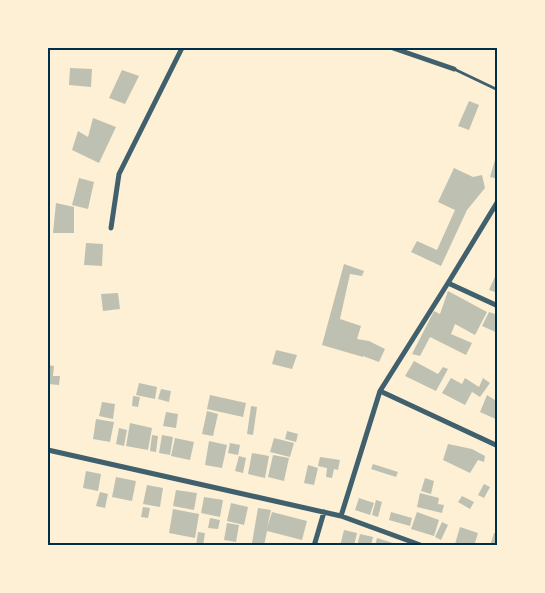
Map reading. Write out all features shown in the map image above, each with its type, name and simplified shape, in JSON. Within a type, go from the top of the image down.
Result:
[{"type":"street","points":[[111,228],[119,174],[182,48]]},
{"type":"street","points":[[393,48],[454,69]]},
{"type":"street","points":[[342,516],[380,391],[498,201]]},
{"type":"street","points":[[448,283],[498,306]]},
{"type":"street","points":[[380,391],[498,446]]},
{"type":"street","points":[[48,450],[342,516],[423,546]]},
{"type":"street","points":[[314,546],[324,512]]},
{"type":"lane","points":[[454,69],[498,90]]},
{"type":"building","points":[[70,68],[92,69],[91,87],[69,85]]},
{"type":"building","points":[[122,70],[139,76],[125,104],[109,98]]},
{"type":"building","points":[[469,101],[479,105],[469,130],[458,126]]},
{"type":"building","points":[[93,118],[116,127],[99,163],[72,150],[78,131],[88,137]]},
{"type":"building","points":[[498,153],[498,179],[490,177]]},
{"type":"building","points":[[454,168],[473,177],[482,175],[485,188],[467,210],[441,266],[411,252],[417,241],[437,250],[455,210],[438,202]]},
{"type":"building","points":[[79,178],[94,182],[88,209],[72,205]]},
{"type":"building","points":[[56,203],[74,207],[74,233],[53,233]]},
{"type":"building","points":[[86,243],[103,244],[102,266],[84,265]]},
{"type":"building","points":[[344,264],[364,271],[362,276],[350,274],[340,319],[361,326],[357,339],[369,341],[385,349],[379,362],[322,345]]},
{"type":"building","points":[[498,270],[498,293],[489,290]]},
{"type":"building","points":[[448,291],[487,312],[475,335],[455,324],[451,334],[472,343],[466,355],[430,337],[420,356],[412,354],[434,311],[440,314]]},
{"type":"building","points":[[118,293],[120,309],[103,311],[101,294]]},
{"type":"building","points":[[489,312],[498,315],[498,333],[482,326]]},
{"type":"building","points":[[276,350],[297,355],[292,369],[272,364]]},
{"type":"building","points":[[414,361],[438,374],[443,367],[448,369],[436,391],[405,376]]},
{"type":"building","points":[[48,365],[54,366],[53,376],[60,376],[59,385],[48,384]]},
{"type":"building","points":[[451,378],[462,384],[465,378],[479,387],[483,378],[490,383],[480,397],[472,392],[465,405],[442,393]]},
{"type":"building","points":[[139,383],[157,387],[155,399],[136,395]]},
{"type":"building","points":[[161,389],[171,391],[169,402],[158,399]]},
{"type":"building","points":[[210,395],[246,403],[243,417],[207,409]]},
{"type":"building","points":[[487,395],[498,402],[498,420],[480,412]]},
{"type":"building","points":[[133,396],[140,397],[138,407],[132,406]]},
{"type":"building","points":[[102,402],[115,404],[113,419],[99,416]]},
{"type":"building","points":[[251,406],[257,407],[253,435],[247,434]]},
{"type":"building","points":[[207,411],[218,414],[213,436],[202,434]]},
{"type":"building","points":[[166,412],[178,414],[176,428],[163,426]]},
{"type":"building","points":[[96,419],[114,422],[110,442],[93,439]]},
{"type":"building","points":[[130,423],[152,428],[148,450],[126,446]]},
{"type":"building","points":[[119,428],[127,430],[124,446],[116,444]]},
{"type":"building","points":[[287,431],[298,434],[296,442],[285,439]]},
{"type":"building","points":[[152,435],[158,436],[156,452],[150,451]]},
{"type":"building","points":[[162,435],[173,437],[170,455],[159,453]]},
{"type":"building","points":[[175,438],[194,442],[190,460],[171,456]]},
{"type":"building","points":[[274,438],[294,443],[290,457],[270,452]]},
{"type":"building","points":[[209,441],[227,445],[222,468],[205,465]]},
{"type":"building","points":[[230,443],[240,445],[238,455],[228,453]]},
{"type":"building","points":[[448,444],[472,449],[485,456],[484,462],[478,460],[470,473],[443,460]]},
{"type":"building","points":[[252,453],[269,456],[265,478],[248,474]]},
{"type":"building","points":[[273,455],[289,458],[284,481],[268,477]]},
{"type":"building","points":[[239,456],[246,458],[243,473],[235,471]]},
{"type":"building","points":[[320,457],[340,460],[338,470],[334,469],[332,478],[326,477],[327,468],[318,466]]},
{"type":"building","points":[[373,464],[398,472],[396,477],[371,469]]},
{"type":"building","points":[[308,465],[318,468],[314,485],[304,483]]},
{"type":"building","points":[[86,471],[101,474],[98,491],[83,488]]},
{"type":"building","points":[[116,477],[136,481],[132,501],[112,497]]},
{"type":"building","points":[[425,478],[434,481],[431,494],[421,491]]},
{"type":"building","points":[[484,484],[490,487],[484,498],[478,495]]},
{"type":"building","points":[[147,485],[163,488],[160,507],[143,504]]},
{"type":"building","points":[[176,490],[197,493],[194,510],[173,506]]},
{"type":"building","points":[[100,492],[108,494],[105,508],[96,506]]},
{"type":"building","points":[[420,493],[439,498],[438,504],[444,505],[442,513],[417,507]]},
{"type":"building","points":[[462,496],[474,502],[470,509],[458,502]]},
{"type":"building","points":[[204,497],[223,500],[220,517],[201,513]]},
{"type":"building","points":[[359,498],[374,503],[370,515],[355,510]]},
{"type":"building","points":[[376,500],[382,502],[378,517],[372,515]]},
{"type":"building","points":[[231,503],[248,507],[244,525],[227,521]]},
{"type":"building","points":[[143,507],[150,508],[148,518],[141,517]]},
{"type":"building","points":[[258,508],[271,510],[267,528],[272,512],[307,521],[302,540],[267,531],[264,546],[252,543]]},
{"type":"building","points":[[173,509],[199,514],[195,538],[169,533]]},
{"type":"building","points":[[391,512],[412,518],[410,526],[389,520]]},
{"type":"building","points":[[417,512],[439,520],[434,536],[411,529]]},
{"type":"building","points":[[210,518],[220,520],[218,529],[208,528]]},
{"type":"building","points":[[442,522],[448,525],[441,540],[435,537]]},
{"type":"building","points":[[227,523],[239,525],[236,542],[224,540]]},
{"type":"building","points":[[460,527],[478,533],[474,546],[455,544]]},
{"type":"building","points":[[344,530],[357,533],[354,546],[340,546]]},
{"type":"building","points":[[198,532],[205,533],[203,546],[196,546]]},
{"type":"building","points":[[494,533],[498,534],[498,546],[490,546]]},
{"type":"building","points":[[360,534],[373,537],[371,546],[357,546]]},
{"type":"building","points":[[377,538],[396,544],[395,546],[375,546]]}]
